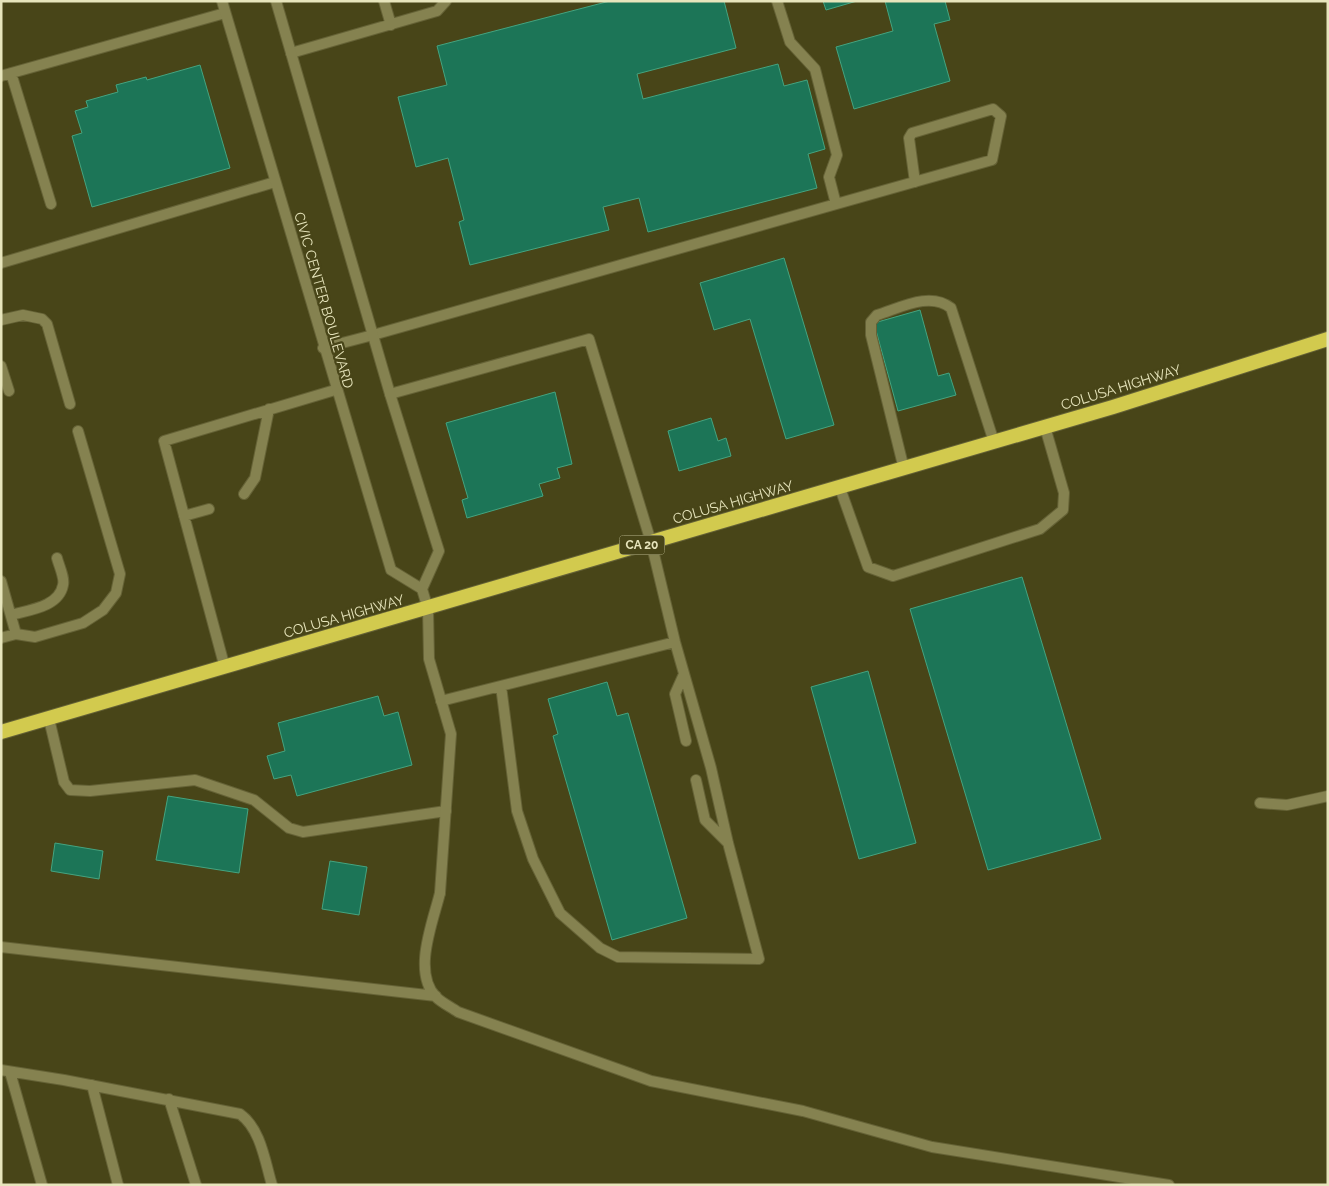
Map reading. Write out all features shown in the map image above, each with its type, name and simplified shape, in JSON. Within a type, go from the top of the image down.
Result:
[{"type":"highway","name":"COLUSA HIGHWAY","points":[[1,732],[840,488],[1216,376],[1328,339]]},
{"type":"street","name":"CIVIC CENTER BOULEVARD","points":[[222,1],[335,390],[391,570],[422,589]]},
{"type":"street","points":[[276,1],[390,394],[439,551],[422,589],[428,608],[429,659],[450,734],[440,893],[423,964],[426,981],[436,996],[458,1012],[651,1081],[803,1111],[932,1147],[1169,1185]]},
{"type":"street","points":[[384,1],[391,25]]},
{"type":"street","points":[[291,53],[437,11],[446,1]]},
{"type":"street","points":[[777,1],[790,42],[815,69],[838,155],[829,177],[836,204]]},
{"type":"street","points":[[51,204],[6,74],[225,14]]},
{"type":"street","points":[[323,348],[373,335],[915,182],[992,160],[1001,116],[993,109],[912,133],[909,138],[915,182]]},
{"type":"street","points":[[1,263],[275,182]]},
{"type":"street","points":[[904,469],[871,335],[871,322],[877,315],[886,312],[930,299],[942,301],[951,308],[994,442]]},
{"type":"street","points":[[1,320],[23,315],[42,319],[47,324],[70,404]]},
{"type":"street","points":[[390,394],[589,339],[652,542],[675,642],[711,768],[728,843],[759,959],[618,957],[600,948],[560,913],[533,860],[517,811],[501,686]]},
{"type":"street","points":[[1,366],[9,391]]},
{"type":"street","points":[[226,668],[164,441],[335,390]]},
{"type":"street","points":[[244,494],[255,478],[269,410]]},
{"type":"street","points":[[840,488],[868,567],[893,576],[1040,529],[1063,510],[1064,493],[1045,427]]},
{"type":"street","points":[[1,638],[16,634],[35,637],[83,623],[103,610],[116,593],[120,574],[78,431]]},
{"type":"street","points":[[184,516],[209,509]]},
{"type":"street","points":[[11,615],[48,604],[59,595],[64,584],[58,558]]},
{"type":"street","points":[[1,582],[16,634]]},
{"type":"street","points":[[441,701],[675,642]]},
{"type":"street","points":[[684,674],[675,694],[686,741]]},
{"type":"street","points":[[49,718],[64,782],[70,790],[90,791],[195,780],[254,800],[289,828],[304,832],[446,811]]},
{"type":"street","points":[[696,780],[705,820],[728,843]]},
{"type":"street","points":[[1260,803],[1288,805],[1328,796]]},
{"type":"street","points":[[1,948],[436,996]]},
{"type":"street","points":[[42,1185],[5,1071],[92,1085],[234,1112],[248,1120],[254,1129],[272,1185]]},
{"type":"street","points":[[92,1085],[118,1185]]},
{"type":"street","points":[[169,1099],[196,1185]]},
{"type":"building","points":[[610,1],[724,1],[736,48],[637,74],[643,99],[778,64],[784,86],[807,80],[825,149],[808,154],[817,188],[648,232],[639,198],[603,207],[609,230],[470,265],[459,222],[464,220],[448,158],[416,167],[398,97],[447,85],[437,46]]},
{"type":"building","points":[[823,1],[857,1],[826,10]]},
{"type":"building","points":[[885,1],[945,1],[950,20],[934,24],[950,81],[854,109],[836,47],[893,31]]},
{"type":"building","points":[[200,65],[230,168],[92,207],[72,136],[82,133],[75,111],[88,107],[86,101],[118,92],[116,85],[146,77],[147,80]]},
{"type":"building","points":[[784,258],[834,425],[786,439],[750,319],[714,330],[700,283]]},
{"type":"building","points":[[920,310],[938,376],[949,373],[956,395],[898,411],[874,323]]},
{"type":"building","points":[[555,392],[572,464],[557,468],[560,478],[539,484],[543,496],[467,518],[462,500],[468,498],[446,423]]},
{"type":"building","points":[[711,418],[718,441],[726,438],[731,456],[679,471],[668,431]]},
{"type":"building","points":[[1022,577],[1101,839],[988,870],[910,609]]},
{"type":"building","points":[[868,671],[916,843],[859,859],[811,687]]},
{"type":"building","points":[[607,682],[617,716],[628,713],[687,918],[612,940],[553,736],[558,734],[548,699]]},
{"type":"building","points":[[378,696],[384,716],[398,712],[412,765],[297,796],[291,775],[274,779],[267,756],[285,751],[278,723]]},
{"type":"building","points":[[168,796],[248,809],[239,873],[156,860]]},
{"type":"building","points":[[55,843],[103,851],[99,879],[51,871]]},
{"type":"building","points":[[330,861],[367,867],[359,915],[322,909]]}]
